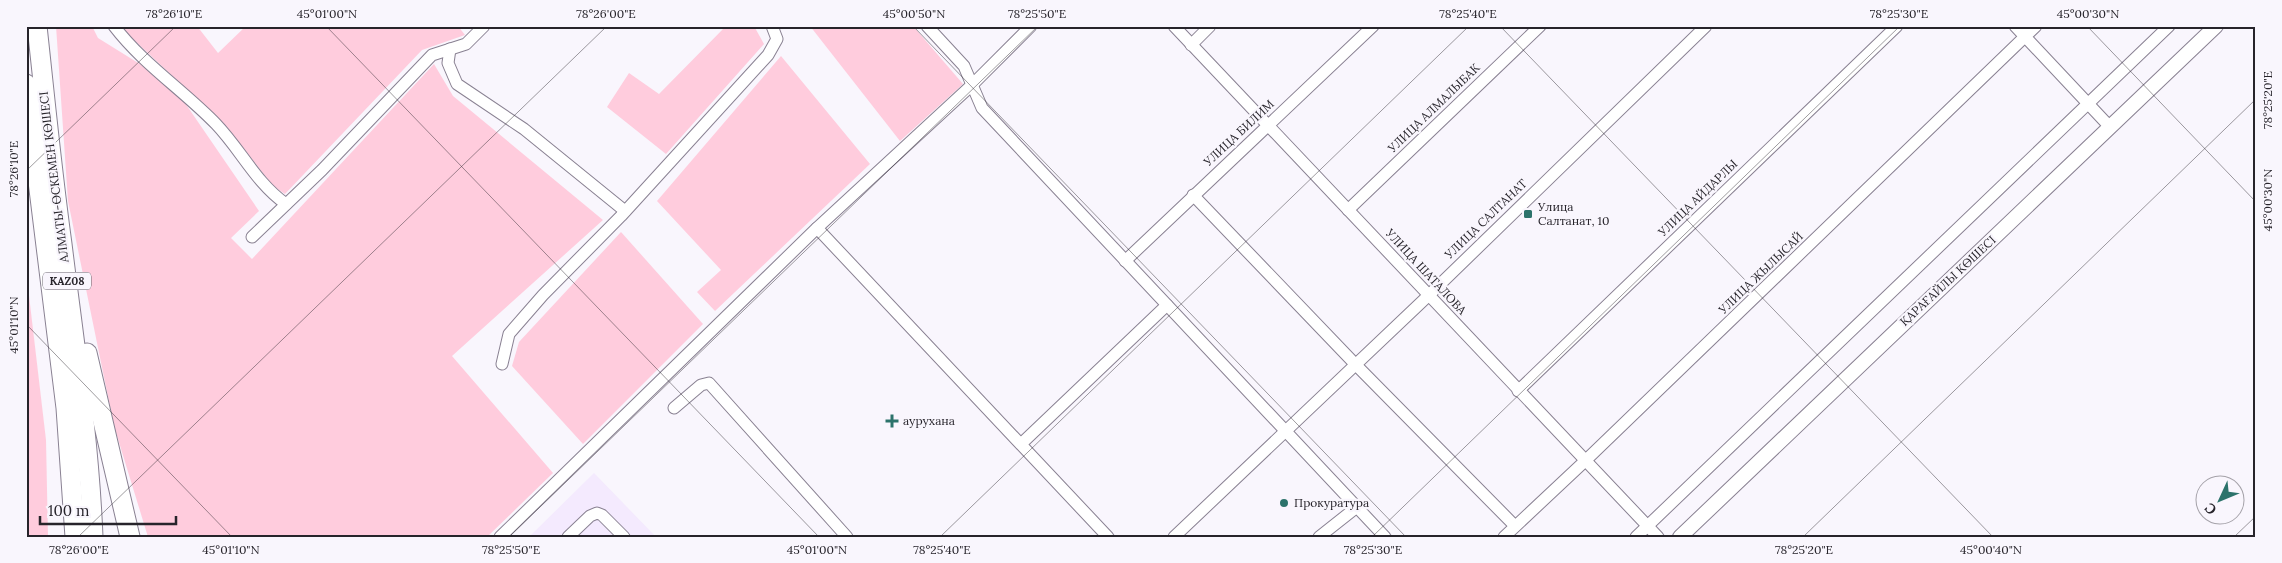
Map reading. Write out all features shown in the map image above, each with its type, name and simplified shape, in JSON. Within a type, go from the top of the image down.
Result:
[{"type":"highway","name":"АЛМАТЫ-ӨСКЕМЕН КӨШЕСІ","points":[[37,26],[76,537]]},
{"type":"highway","name":"АЛМАТЫ-ӨСКЕМЕН КӨШЕСІ","points":[[26,84],[85,424],[90,471],[92,537]]},
{"type":"highway","points":[[53,243],[130,537]]},
{"type":"street","points":[[114,26],[128,44],[216,125],[270,193],[286,204]]},
{"type":"street","points":[[252,237],[432,55],[466,44],[484,26]]},
{"type":"street","points":[[502,364],[509,334],[543,295],[626,211],[768,55],[777,39],[772,26]]},
{"type":"street","points":[[927,26],[964,66],[982,108],[1385,537]]},
{"type":"street","points":[[500,537],[817,228],[973,84],[1031,26]]},
{"type":"street","name":"УЛИЦА ШАТАЛОВА","points":[[1174,26],[1658,537]]},
{"type":"street","points":[[1191,45],[1210,26]]},
{"type":"street","name":"УЛИЦА БИЛИМ","points":[[1125,261],[1372,26]]},
{"type":"street","name":"УЛИЦА АЛМАЛЫБАК","points":[[1348,210],[1540,26]]},
{"type":"street","name":"УЛИЦА САЛТАНАТ","points":[[1174,537],[1429,295],[1706,26]]},
{"type":"street","name":"УЛИЦА АЙДАРЛЫ","points":[[1518,390],[1897,26]]},
{"type":"street","points":[[2015,26],[2110,127]]},
{"type":"street","name":"УЛИЦА ЖЫЛЫСАЙ","points":[[1504,537],[1586,461],[2036,26]]},
{"type":"street","points":[[1636,537],[2169,26]]},
{"type":"street","name":"ҚАРАҒАЙЛЫ КӨШЕСІ","points":[[1680,537],[2216,26]]},
{"type":"street","points":[[450,49],[448,63],[457,84],[524,129],[626,211]]},
{"type":"street","points":[[1193,195],[1356,365],[1515,526]]},
{"type":"street","points":[[817,228],[1108,537]]},
{"type":"street","points":[[1021,444],[1167,304]]},
{"type":"street","points":[[674,408],[701,385],[709,383],[847,537]]},
{"type":"street","points":[[1319,537],[1357,507]]},
{"type":"street","points":[[568,537],[590,516],[597,512],[624,537]]},
{"type":"shaded area","points":[[56,26],[92,26],[98,38],[172,84],[259,211],[231,238],[252,259],[434,64],[453,96],[603,220],[452,356],[553,473],[487,537],[148,537],[114,426],[68,201]]},
{"type":"shaded area","points":[[119,26],[197,26],[218,53],[246,26],[458,26],[465,35],[422,50],[285,194],[273,186],[227,127]]},
{"type":"shaded area","points":[[726,26],[754,26],[764,44],[666,154],[607,107],[629,73],[659,94]]},
{"type":"shaded area","points":[[810,26],[913,26],[963,84],[900,141]]},
{"type":"shaded area","points":[[781,56],[870,164],[715,311],[697,292],[721,270],[657,201]]},
{"type":"shaded area","points":[[621,232],[703,324],[583,444],[512,366],[519,342]]},
{"type":"shaded area","points":[[26,270],[46,440],[48,537],[26,537]]},
{"type":"shaded area","points":[[594,473],[656,537],[529,537]]},
{"type":"place","name":"Улица Салтанат, 10","points":[[1528,214]]},
{"type":"place","name":"аурухана","points":[[892,421]]},
{"type":"place","name":"Прокуратура","points":[[1284,503]]}]
